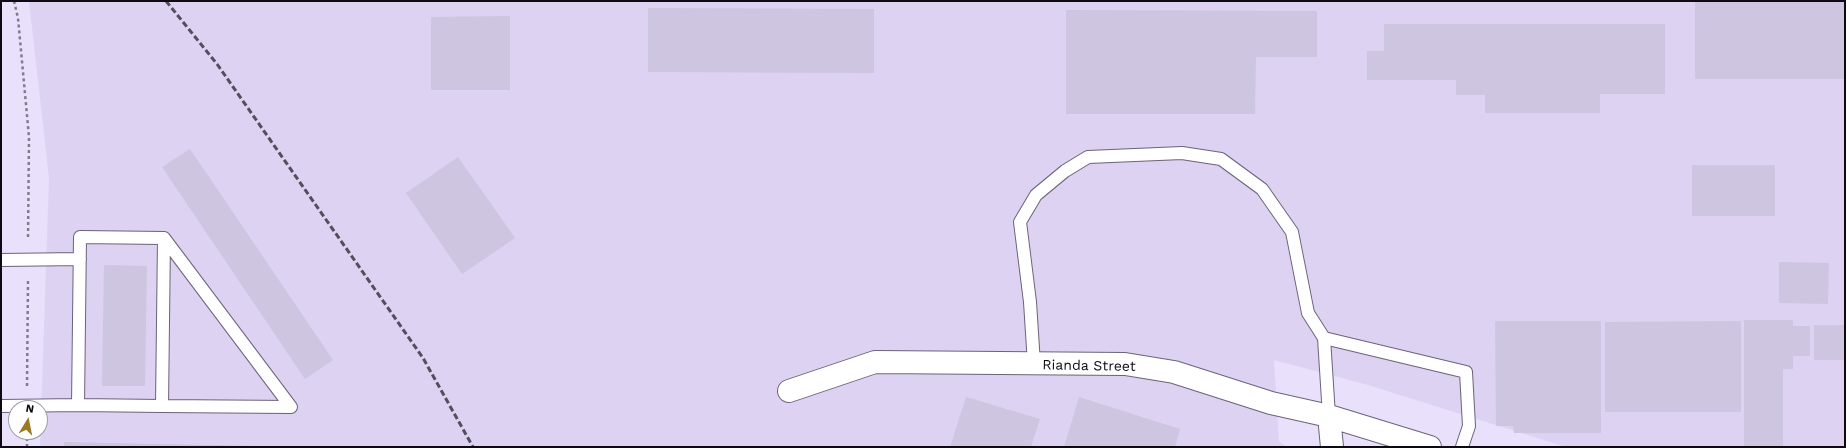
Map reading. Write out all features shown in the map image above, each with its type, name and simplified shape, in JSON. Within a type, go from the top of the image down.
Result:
[{"type":"street","name":"Rianda Street","points":[[789,391],[875,362],[1125,364],[1174,372],[1271,403],[1329,416],[1430,447]]},
{"type":"street","points":[[1329,416],[1332,447]]},
{"type":"lane","points":[[1034,364],[1030,302],[1020,222],[1036,195],[1065,171],[1088,157],[1182,153],[1221,159],[1262,189],[1292,232],[1308,313],[1324,338],[1329,416]]},
{"type":"lane","points":[[78,405],[80,237],[164,238]]},
{"type":"lane","points":[[162,406],[164,238]]},
{"type":"lane","points":[[48,406],[78,405],[291,407],[164,238]]},
{"type":"lane","points":[[1,260],[80,259]]},
{"type":"lane","points":[[1324,338],[1466,372],[1469,426],[1462,447]]},
{"type":"path","points":[[14,1],[18,18],[29,137],[27,400]]},
{"type":"shaded area","points":[[29,1],[1845,1],[1845,447],[1566,447],[1368,385],[1274,360],[1279,441],[1286,447],[40,447],[40,440],[48,440],[48,400],[42,400],[49,178]]},
{"type":"building","points":[[1695,1],[1845,1],[1845,79],[1695,79]]},
{"type":"building","points":[[648,8],[874,9],[874,73],[648,72]]},
{"type":"building","points":[[1066,10],[1317,11],[1317,57],[1256,57],[1255,114],[1066,114]]},
{"type":"building","points":[[510,16],[510,90],[431,90],[431,17]]},
{"type":"building","points":[[1384,24],[1665,24],[1665,94],[1600,94],[1600,113],[1485,113],[1485,95],[1456,95],[1456,80],[1367,80],[1367,51],[1384,51]]},
{"type":"building","points":[[190,149],[333,360],[305,379],[162,167]]},
{"type":"building","points":[[458,157],[515,238],[462,274],[406,193]]},
{"type":"building","points":[[1692,165],[1775,165],[1775,216],[1692,216]]},
{"type":"building","points":[[1779,262],[1829,263],[1828,304],[1779,303]]},
{"type":"building","points":[[104,265],[147,266],[145,386],[102,386]]},
{"type":"building","points":[[1744,320],[1793,320],[1793,326],[1810,326],[1810,356],[1793,356],[1793,369],[1783,369],[1783,447],[1744,447]]},
{"type":"building","points":[[1495,321],[1601,321],[1601,433],[1514,433],[1513,426],[1496,426]]},
{"type":"building","points":[[1741,321],[1741,412],[1605,412],[1605,322]]},
{"type":"building","points":[[1814,325],[1845,325],[1845,360],[1814,360]]},
{"type":"building","points":[[966,397],[1040,419],[1031,447],[950,447]]},
{"type":"building","points":[[1079,397],[1180,429],[1175,447],[1064,447]]},
{"type":"building","points":[[64,442],[258,446],[258,447],[64,447]]},
{"type":"railway","points":[[166,1],[217,64],[423,358],[473,447]]}]
